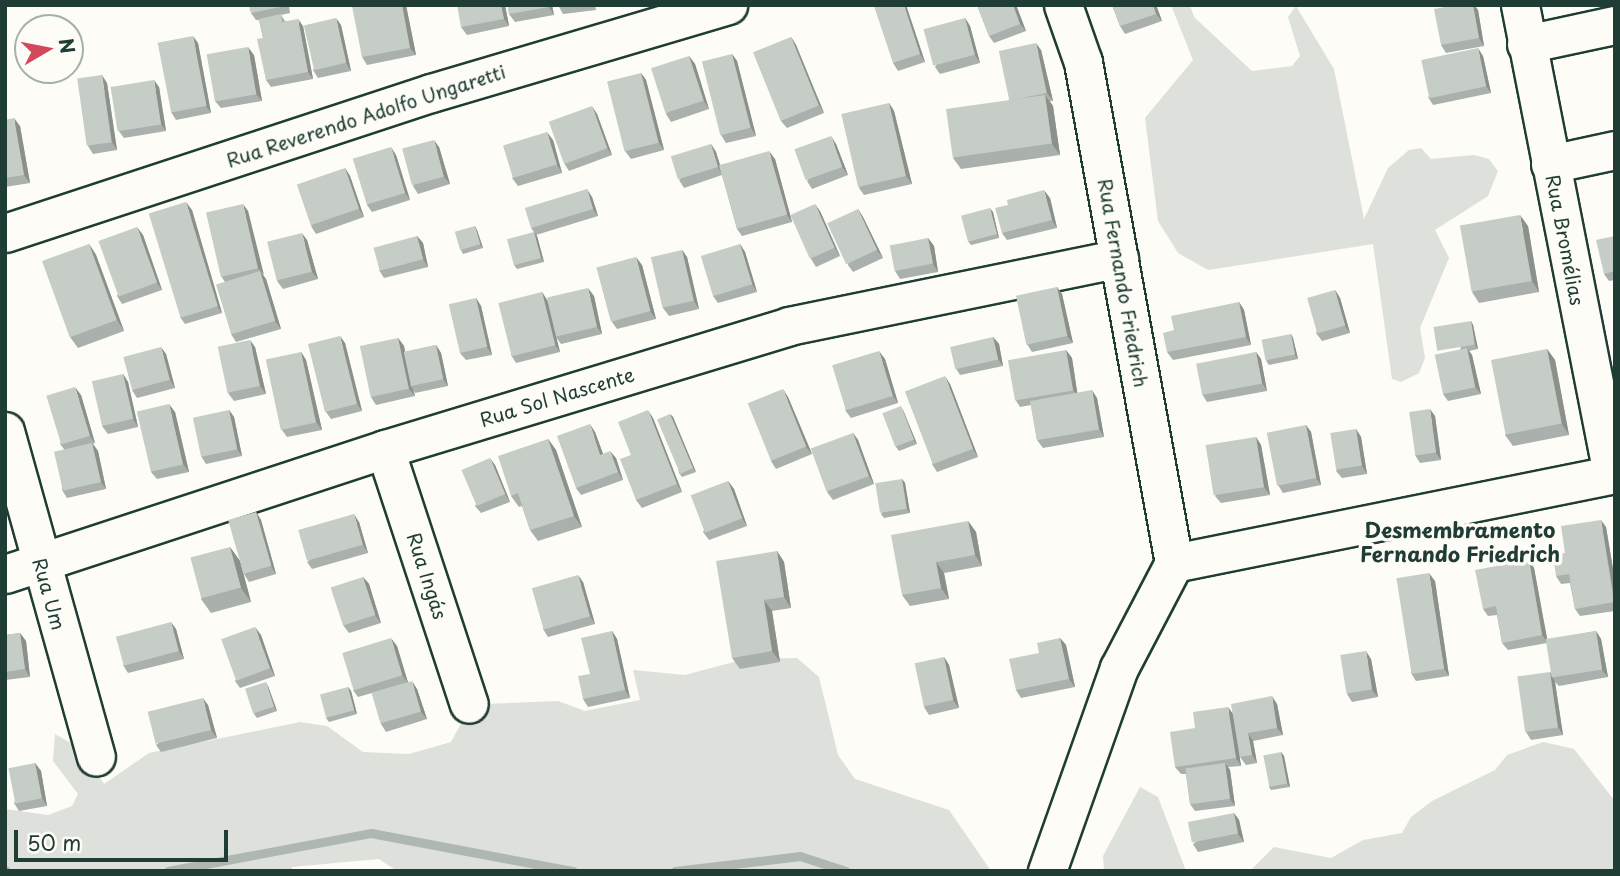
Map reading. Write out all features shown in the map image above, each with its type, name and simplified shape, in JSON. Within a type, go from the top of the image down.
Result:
[{"type":"street","name":"Rua Reverendo Adolfo Ungaretti","points":[[5,233],[431,93],[728,5]]},
{"type":"street","name":"Rua Fernando Friedrich","points":[[1063,5],[1083,62],[1174,563]]},
{"type":"street","name":"Rua Bromélias","points":[[1520,5],[1613,474]]},
{"type":"street","points":[[1526,44],[1615,25]]},
{"type":"street","points":[[1550,164],[1615,150]]},
{"type":"street","name":"Rua Sol Nascente","points":[[5,574],[385,449],[789,326],[1119,258]]},
{"type":"street","name":"Rua Um","points":[[5,430],[40,564],[96,757]]},
{"type":"street","name":"Rua Ingás","points":[[385,449],[469,704]]},
{"type":"street","points":[[1047,871],[1119,668],[1174,563],[1613,474]]},
{"type":"shaded area","points":[[1171,5],[1190,5],[1194,17],[1252,71],[1292,66],[1300,56],[1288,17],[1296,6],[1334,69],[1364,219],[1388,168],[1409,150],[1421,148],[1431,159],[1474,155],[1489,159],[1498,171],[1488,196],[1435,230],[1449,258],[1420,328],[1425,358],[1419,373],[1401,382],[1392,379],[1373,244],[1208,270],[1178,253],[1158,221],[1145,118],[1193,60]]},
{"type":"shaded area","points":[[797,658],[819,677],[838,755],[855,779],[949,810],[991,871],[397,871],[379,859],[292,867],[292,871],[5,871],[5,809],[48,815],[72,806],[78,794],[53,761],[55,734],[81,749],[104,784],[149,753],[300,722],[327,726],[363,752],[409,754],[451,742],[463,720],[485,704],[558,701],[585,711],[640,700],[633,670],[685,675],[745,659]]},
{"type":"shaded area","points":[[1543,742],[1574,749],[1615,801],[1615,871],[1250,871],[1274,847],[1331,858],[1363,840],[1402,833],[1411,817],[1432,801],[1495,770],[1507,755]]},
{"type":"shaded area","points":[[1140,787],[1158,797],[1186,871],[1104,871],[1103,856]]},
{"type":"building","points":[[249,5],[285,5],[285,6],[251,13]]},
{"type":"building","points":[[402,5],[410,48],[362,57],[352,6]]},
{"type":"building","points":[[457,5],[501,5],[504,19],[461,27]]},
{"type":"building","points":[[508,5],[548,5],[549,7],[509,14]]},
{"type":"building","points":[[875,5],[904,5],[920,54],[893,63]]},
{"type":"building","points":[[977,5],[1013,5],[1020,24],[989,36]]},
{"type":"building","points":[[1112,5],[1153,5],[1156,14],[1120,26]]},
{"type":"building","points":[[1473,5],[1479,38],[1441,45],[1434,9]]},
{"type":"building","points":[[281,14],[282,22],[298,19],[308,72],[266,80],[257,39],[263,38],[259,19]]},
{"type":"building","points":[[336,18],[346,63],[314,70],[304,25]]},
{"type":"building","points":[[965,18],[975,55],[933,66],[923,29]]},
{"type":"building","points":[[193,36],[207,106],[171,113],[158,43]]},
{"type":"building","points":[[791,37],[819,106],[781,121],[753,52]]},
{"type":"building","points":[[1036,43],[1047,93],[1009,101],[999,51]]},
{"type":"building","points":[[248,47],[256,94],[215,102],[207,54]]},
{"type":"building","points":[[1478,48],[1486,86],[1429,98],[1421,60]]},
{"type":"building","points":[[732,54],[750,128],[720,135],[702,61]]},
{"type":"building","points":[[689,56],[704,101],[665,113],[651,68]]},
{"type":"building","points":[[641,73],[658,143],[624,151],[607,81]]},
{"type":"building","points":[[102,75],[111,142],[87,146],[78,84],[84,84],[84,78]]},
{"type":"building","points":[[154,80],[161,124],[118,131],[111,87]]},
{"type":"building","points":[[1045,95],[1052,144],[953,157],[946,109]]},
{"type":"building","points":[[889,103],[906,176],[858,187],[841,114]]},
{"type":"building","points":[[592,106],[607,148],[564,164],[549,122]]},
{"type":"building","points":[[14,118],[24,175],[5,178],[5,120]]},
{"type":"building","points":[[547,132],[557,165],[513,178],[503,145]]},
{"type":"building","points":[[831,136],[842,167],[806,180],[794,149]]},
{"type":"building","points":[[434,140],[444,177],[412,185],[402,149]]},
{"type":"building","points":[[711,144],[718,167],[678,179],[671,156]]},
{"type":"building","points":[[391,147],[405,193],[367,205],[353,159]]},
{"type":"building","points":[[769,151],[787,214],[737,229],[719,165]]},
{"type":"building","points":[[345,168],[359,209],[311,225],[297,185]]},
{"type":"building","points":[[587,189],[593,209],[531,228],[525,208]]},
{"type":"building","points":[[1044,190],[1052,220],[1002,233],[995,208],[1008,205],[1007,200]]},
{"type":"building","points":[[186,202],[218,306],[181,318],[149,213]]},
{"type":"building","points":[[243,204],[258,268],[221,277],[206,213]]},
{"type":"building","points":[[815,204],[835,248],[810,259],[790,215]]},
{"type":"building","points":[[990,208],[997,234],[968,242],[961,216]]},
{"type":"building","points":[[858,209],[877,250],[846,264],[827,223]]},
{"type":"building","points":[[1520,215],[1532,281],[1472,292],[1460,226]]},
{"type":"building","points":[[475,226],[480,244],[460,250],[455,232]]},
{"type":"building","points":[[137,227],[157,282],[119,296],[98,241]]},
{"type":"building","points":[[534,232],[541,258],[514,265],[507,239]]},
{"type":"building","points":[[302,233],[312,272],[277,281],[267,242]]},
{"type":"building","points":[[417,236],[423,259],[380,271],[374,248]]},
{"type":"building","points":[[1615,236],[1615,271],[1604,274],[1596,240]]},
{"type":"building","points":[[928,238],[933,264],[895,271],[890,245]]},
{"type":"building","points":[[89,244],[117,320],[70,337],[42,261]]},
{"type":"building","points":[[740,244],[752,284],[713,296],[701,256]]},
{"type":"building","points":[[682,250],[694,301],[663,308],[651,257]]},
{"type":"building","points":[[636,257],[650,311],[611,322],[596,268]]},
{"type":"building","points":[[260,271],[275,321],[231,334],[216,284]]},
{"type":"building","points":[[1057,287],[1067,336],[1026,345],[1016,296]]},
{"type":"building","points":[[588,288],[597,327],[556,336],[547,297]]},
{"type":"building","points":[[1335,290],[1345,326],[1317,334],[1307,298]]},
{"type":"building","points":[[542,292],[555,345],[512,356],[498,303]]},
{"type":"building","points":[[476,298],[487,347],[460,353],[449,304]]},
{"type":"building","points":[[1239,302],[1246,337],[1167,352],[1163,333],[1174,330],[1171,316]]},
{"type":"building","points":[[1471,321],[1475,345],[1437,351],[1433,327]]},
{"type":"building","points":[[1291,334],[1295,355],[1266,360],[1262,340]]},
{"type":"building","points":[[340,336],[357,404],[325,412],[308,344]]},
{"type":"building","points":[[993,337],[998,359],[955,369],[950,347]]},
{"type":"building","points":[[398,338],[409,389],[371,397],[360,346]]},
{"type":"building","points":[[250,340],[260,386],[227,393],[218,347]]},
{"type":"building","points":[[436,345],[443,379],[411,386],[404,352]]},
{"type":"building","points":[[161,347],[170,380],[132,390],[123,357]]},
{"type":"building","points":[[1467,348],[1475,387],[1443,394],[1435,355]]},
{"type":"building","points":[[1547,349],[1562,424],[1506,434],[1491,360]]},
{"type":"building","points":[[1066,350],[1073,390],[1015,401],[1008,360]]},
{"type":"building","points":[[879,351],[893,396],[846,410],[832,365]]},
{"type":"building","points":[[301,352],[316,422],[281,430],[266,359]]},
{"type":"building","points":[[1256,352],[1262,383],[1202,395],[1196,364]]},
{"type":"building","points":[[123,374],[133,419],[102,426],[92,381]]},
{"type":"building","points":[[945,376],[973,449],[933,464],[905,391]]},
{"type":"building","points":[[75,387],[90,436],[61,445],[46,396]]},
{"type":"building","points":[[783,389],[806,446],[771,461],[748,403]]},
{"type":"building","points":[[1092,390],[1099,429],[1037,440],[1030,401]]},
{"type":"building","points":[[169,404],[183,464],[151,472],[137,411]]},
{"type":"building","points":[[901,406],[914,440],[895,447],[882,413]]},
{"type":"building","points":[[1430,409],[1436,453],[1415,455],[1409,412]]},
{"type":"building","points":[[229,410],[237,449],[201,457],[193,418]]},
{"type":"building","points":[[648,410],[677,484],[636,500],[620,459],[631,455],[618,422]]},
{"type":"building","points":[[670,414],[693,468],[680,474],[657,419]]},
{"type":"building","points":[[590,424],[600,455],[610,451],[618,472],[576,488],[557,436]]},
{"type":"building","points":[[1306,425],[1316,478],[1277,486],[1267,433]]},
{"type":"building","points":[[1356,429],[1362,466],[1336,470],[1330,433]]},
{"type":"building","points":[[853,433],[869,476],[826,492],[811,448]]},
{"type":"building","points":[[1256,437],[1264,487],[1214,495],[1206,445]]},
{"type":"building","points":[[548,439],[574,516],[530,530],[518,493],[511,496],[498,456]]},
{"type":"building","points":[[92,443],[101,482],[63,491],[54,452]]},
{"type":"building","points":[[490,458],[505,494],[477,506],[461,470]]},
{"type":"building","points":[[902,479],[907,509],[880,513],[875,483]]},
{"type":"building","points":[[728,481],[742,518],[705,533],[691,495]]},
{"type":"building","points":[[256,512],[271,566],[244,574],[228,520]]},
{"type":"building","points":[[354,514],[363,545],[307,561],[298,530]]},
{"type":"building","points":[[1601,520],[1614,602],[1575,609],[1569,574],[1556,576],[1553,555],[1565,553],[1561,526]]},
{"type":"building","points":[[968,521],[975,555],[936,562],[941,588],[902,595],[891,535]]},
{"type":"building","points":[[230,547],[241,588],[201,598],[190,558]]},
{"type":"building","points":[[777,551],[784,597],[764,600],[772,651],[732,658],[716,561]]},
{"type":"building","points":[[1529,560],[1542,635],[1502,643],[1496,606],[1483,609],[1475,570]]},
{"type":"building","points":[[1429,573],[1444,669],[1412,674],[1396,578]]},
{"type":"building","points":[[578,575],[590,616],[544,630],[532,588]]},
{"type":"building","points":[[363,577],[375,615],[343,626],[331,588]]},
{"type":"building","points":[[171,622],[179,651],[124,666],[116,637]]},
{"type":"building","points":[[255,627],[270,668],[236,681],[221,639]]},
{"type":"building","points":[[612,631],[625,690],[583,699],[578,676],[590,674],[581,638]]},
{"type":"building","points":[[1596,631],[1602,670],[1552,677],[1546,639]]},
{"type":"building","points":[[20,633],[25,669],[5,672],[5,635]]},
{"type":"building","points":[[391,638],[402,675],[354,690],[342,653]]},
{"type":"building","points":[[1060,638],[1069,679],[1016,690],[1009,659],[1039,653],[1037,643]]},
{"type":"building","points":[[1366,651],[1372,690],[1346,694],[1340,655]]},
{"type":"building","points":[[944,657],[953,700],[924,706],[915,663]]},
{"type":"building","points":[[1550,672],[1558,727],[1525,732],[1517,677]]},
{"type":"building","points":[[412,681],[421,712],[380,723],[372,693]]},
{"type":"building","points":[[266,682],[274,707],[253,714],[245,689]]},
{"type":"building","points":[[348,687],[354,710],[326,718],[320,695]]},
{"type":"building","points":[[1272,696],[1277,728],[1248,733],[1252,755],[1240,757],[1231,704]]},
{"type":"building","points":[[203,698],[211,730],[156,744],[148,712]]},
{"type":"building","points":[[1228,707],[1236,758],[1175,767],[1170,732],[1195,728],[1193,712]]},
{"type":"building","points":[[1281,752],[1287,783],[1269,787],[1263,755]]},
{"type":"building","points":[[35,763],[42,798],[15,803],[8,768]]},
{"type":"building","points":[[1225,763],[1230,799],[1190,804],[1185,769]]},
{"type":"building","points":[[1234,813],[1238,834],[1192,843],[1188,822]]},
{"type":"waterway","points":[[168,871],[371,833],[573,871]]},
{"type":"waterway","points":[[675,871],[800,856],[846,871]]},
{"type":"district","name":"Desmembramento Fernando Friedrich","points":[[1460,541]]}]
